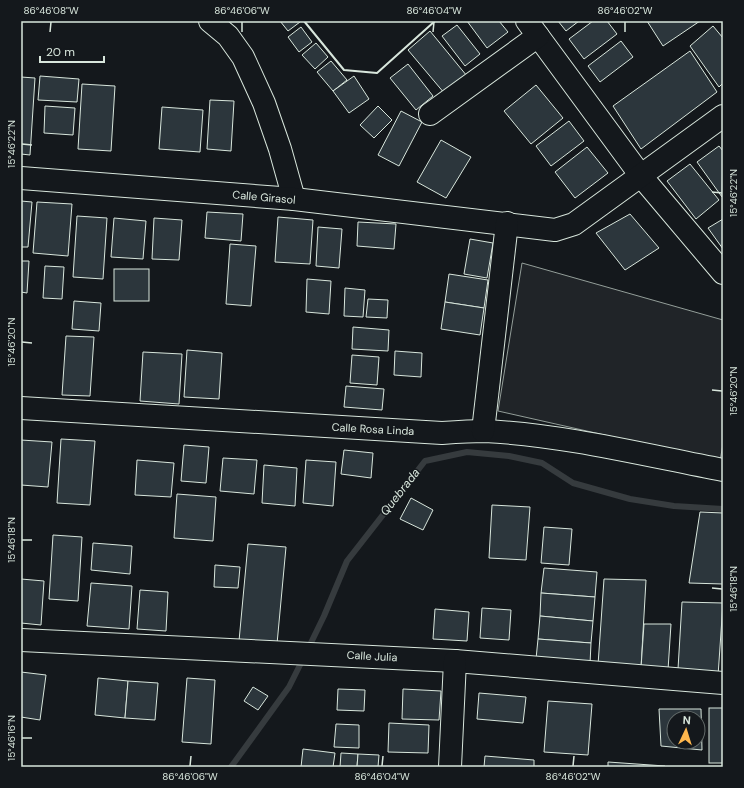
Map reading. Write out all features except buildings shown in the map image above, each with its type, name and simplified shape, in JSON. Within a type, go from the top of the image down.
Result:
[{"type":"street","points":[[210,21],[228,36],[243,57],[264,103],[280,149],[294,199]]},
{"type":"street","points":[[430,114],[532,29],[641,176],[723,273]]},
{"type":"street","name":"Calle Girasol","points":[[21,178],[294,199],[507,223],[555,230],[574,224],[723,116]]},
{"type":"street","points":[[483,431],[507,223]]},
{"type":"street","name":"Calle Rosa Linda","points":[[21,408],[442,433],[483,431],[562,440],[723,470]]},
{"type":"street","name":"Calle Julia","points":[[21,640],[319,653],[455,661],[723,683]]},
{"type":"street","points":[[450,767],[455,661]]},
{"type":"shaded area","points":[[522,263],[723,320],[723,444],[720,461],[498,411]]},
{"type":"waterway","name":"Quebrada","points":[[307,651],[324,616],[347,561],[425,461],[467,452],[509,456],[542,463],[573,483],[630,499],[674,506],[723,509]]},
{"type":"waterway","name":"Quebrada","points":[[231,767],[289,687],[303,659]]},
{"type":"wall","points":[[304,21],[344,70],[377,73],[435,21]]}]
